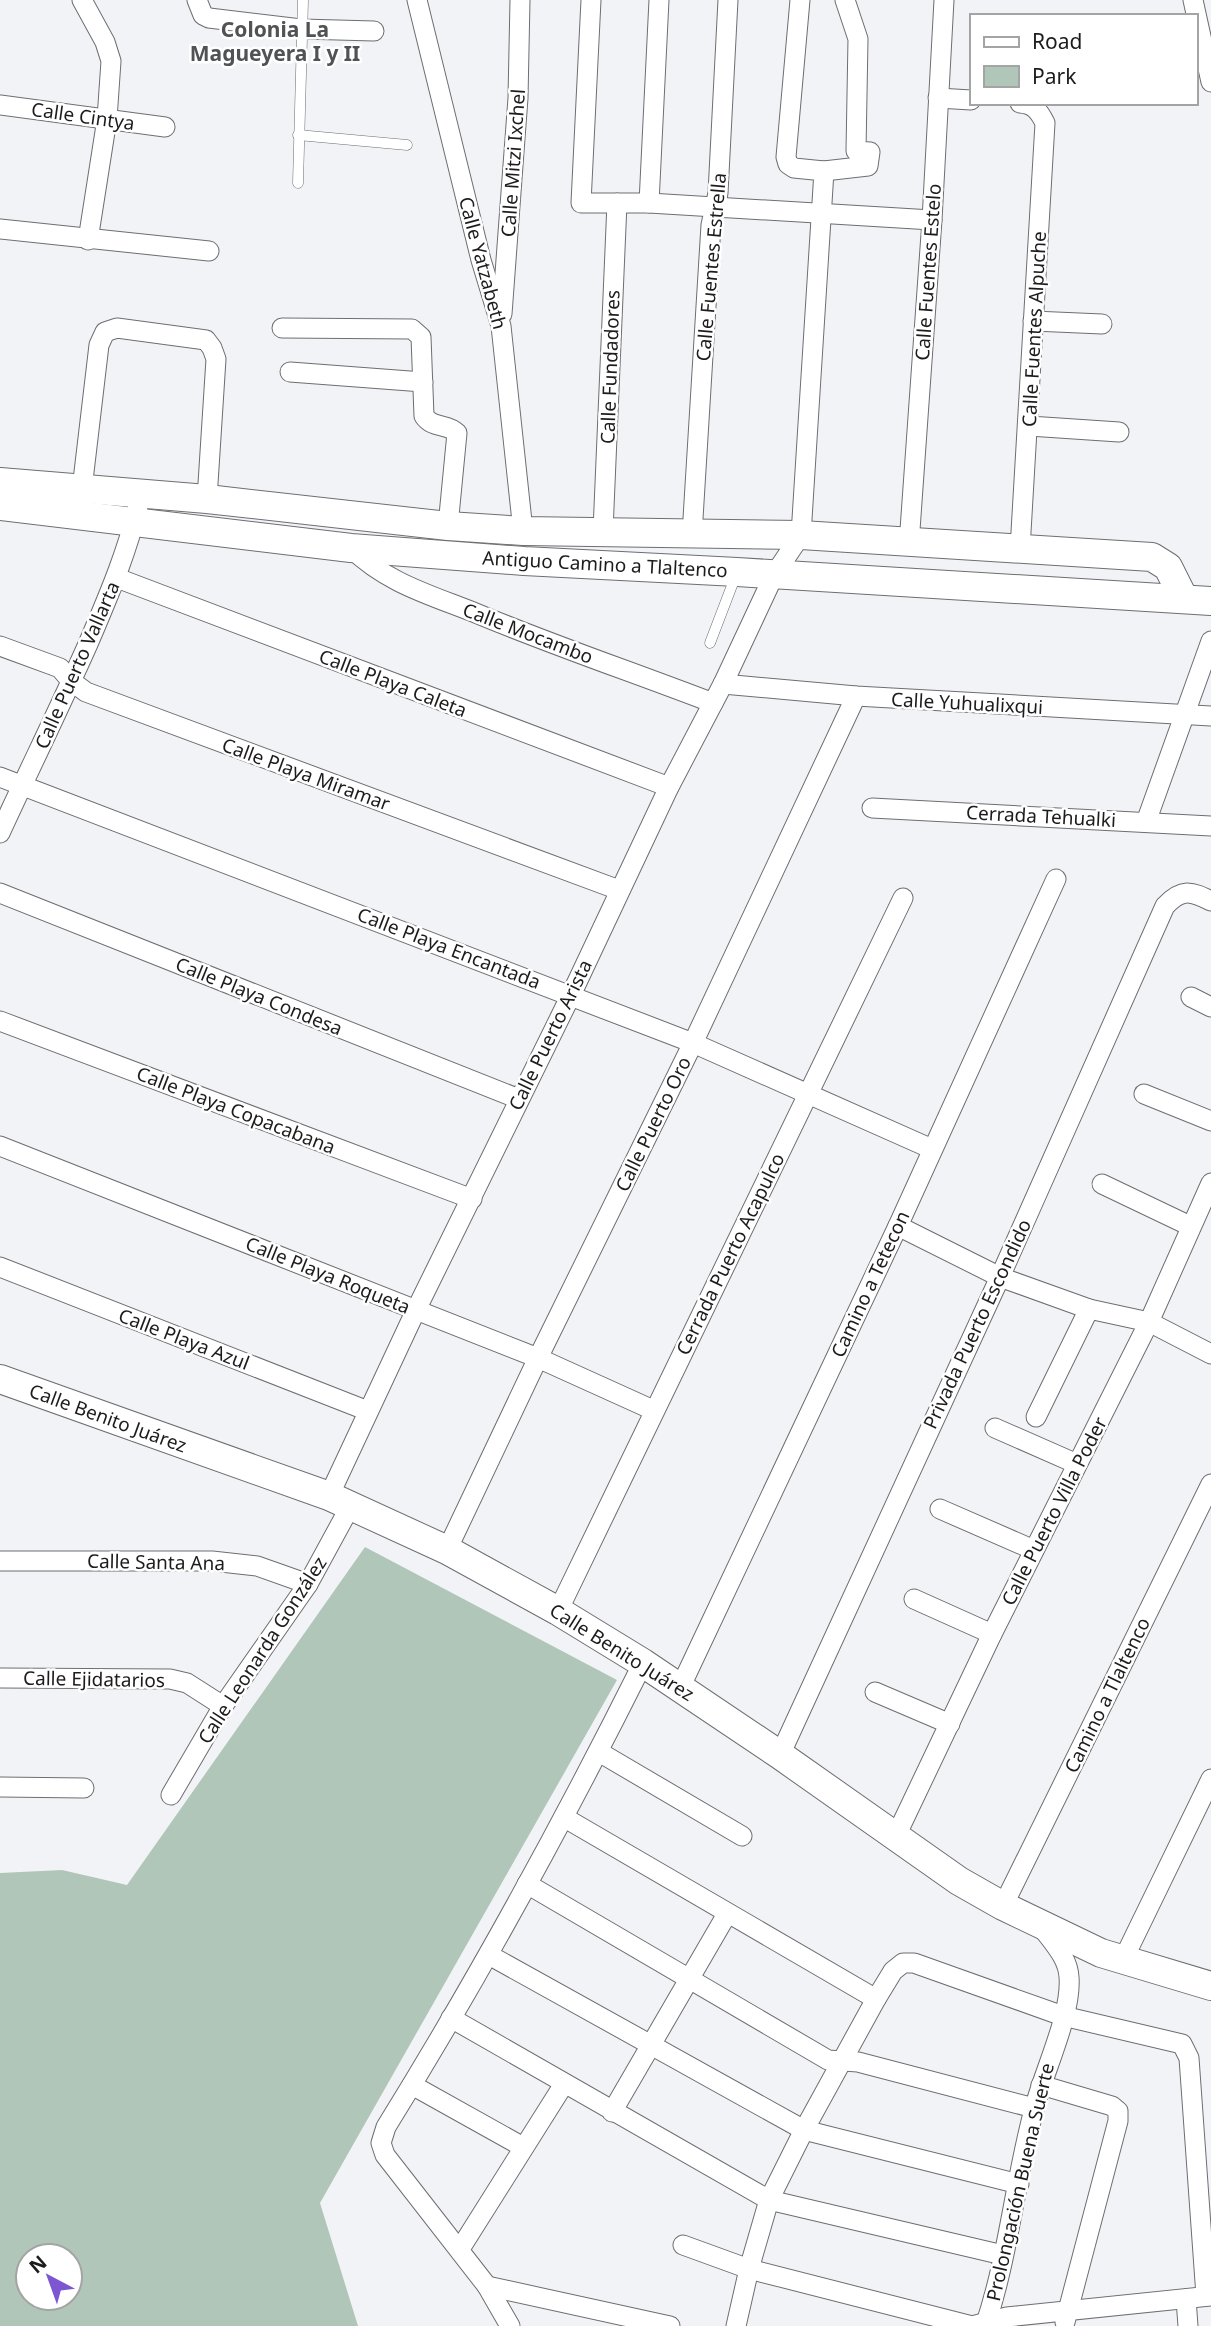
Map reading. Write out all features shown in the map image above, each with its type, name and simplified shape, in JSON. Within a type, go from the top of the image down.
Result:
[{"type":"street","points":[[82,0],[105,42],[111,61],[107,118],[88,240]]},
{"type":"street","points":[[197,0],[203,15],[209,18],[301,29],[374,31]]},
{"type":"street","name":"Calle Yatzabeth","points":[[417,0],[481,260],[501,326],[523,531]]},
{"type":"street","name":"Calle Mitzi Ixchel","points":[[501,326],[518,98],[520,0]]},
{"type":"street","points":[[591,0],[581,203],[649,203],[932,220]]},
{"type":"street","points":[[649,203],[659,0]]},
{"type":"street","name":"Calle Fuentes Estrella","points":[[692,535],[714,209],[718,192],[728,0]]},
{"type":"street","points":[[800,0],[786,157],[788,164],[794,168],[824,171],[868,166],[870,152],[856,151],[858,39],[845,0]]},
{"type":"street","name":"Calle Fuentes Estelo","points":[[909,544],[932,220],[944,0]]},
{"type":"street","points":[[1197,14],[1211,82]]},
{"type":"street","points":[[938,98],[970,100]]},
{"type":"street","name":"Calle Cintya","points":[[0,105],[165,127]]},
{"type":"street","name":"Calle Fuentes Alpuche","points":[[1020,549],[1045,123],[1039,111],[1030,105]]},
{"type":"street","points":[[774,575],[801,535],[824,171]]},
{"type":"street","name":"Calle Fundadores","points":[[603,531],[617,203]]},
{"type":"street","points":[[0,229],[209,251]]},
{"type":"street","points":[[1033,321],[1102,324]]},
{"type":"street","points":[[82,489],[99,345],[105,332],[117,328],[206,341],[212,348],[216,359],[207,499]]},
{"type":"street","points":[[282,328],[412,329],[421,337],[424,416],[434,426],[454,429],[457,433],[448,526]]},
{"type":"street","points":[[290,372],[424,382]]},
{"type":"street","points":[[1029,426],[1119,432]]},
{"type":"street","points":[[0,482],[207,499],[448,526],[523,531],[801,535],[909,544],[1152,557],[1168,567],[1197,600]]},
{"type":"street","name":"Calle Puerto Vallarta","points":[[0,832],[117,578],[136,521],[141,494]]},
{"type":"street","name":"Antiguo Camino a Tlaltenco","points":[[0,506],[351,548],[524,561],[1197,600]]},
{"type":"street","name":"Calle Mocambo","points":[[351,548],[369,565],[389,578],[502,624],[713,702]]},
{"type":"street","name":"Calle Puerto Arista","points":[[340,1501],[368,1411],[415,1310],[774,575]]},
{"type":"street","name":"Calle Playa Caleta","points":[[117,578],[669,787]]},
{"type":"street","points":[[1146,822],[1211,641]]},
{"type":"street","name":"Calle Playa Miramar","points":[[0,646],[60,668],[86,692],[619,890]]},
{"type":"street","name":"Calle Yuhualixqui","points":[[723,684],[856,696],[1211,716]]},
{"type":"street","name":"Calle Puerto Oro","points":[[447,1550],[693,1043],[856,696]]},
{"type":"street","name":"Calle Playa Encantada","points":[[0,777],[693,1043],[932,1149]]},
{"type":"street","name":"Cerrada Tehualki","points":[[872,808],[1211,826]]},
{"type":"street","name":"Camino a Tetecon","points":[[680,1688],[898,1226],[1056,879]]},
{"type":"street","name":"Privada Puerto Escondido","points":[[780,1755],[1000,1277],[1165,906],[1175,895],[1192,892],[1211,901]]},
{"type":"street","name":"Calle Playa Condesa","points":[[0,893],[519,1099]]},
{"type":"street","name":"Cerrada Puerto Acapulco","points":[[558,1611],[903,898]]},
{"type":"street","points":[[1191,997],[1211,1007]]},
{"type":"street","name":"Calle Playa Copacabana","points":[[0,1021],[471,1199]]},
{"type":"street","points":[[1144,1094],[1211,1121]]},
{"type":"street","name":"Calle Playa Roqueta","points":[[0,1146],[538,1358],[653,1410]]},
{"type":"street","name":"Calle Puerto Villa Poder","points":[[895,1838],[992,1634],[1149,1322],[1211,1183]]},
{"type":"street","points":[[1102,1184],[1190,1226]]},
{"type":"street","points":[[898,1226],[1000,1277],[1089,1309],[1149,1322],[1211,1354]]},
{"type":"street","name":"Calle Playa Azul","points":[[0,1267],[368,1411]]},
{"type":"street","points":[[1036,1417],[1089,1309]]},
{"type":"street","name":"Calle Benito Juárez","points":[[0,1380],[340,1501],[447,1550],[558,1611],[643,1663],[780,1755],[945,1873],[1039,1924],[1123,1960],[1211,1986]]},
{"type":"street","points":[[995,1428],[1077,1464]]},
{"type":"street","name":"Camino a Tlaltenco","points":[[1003,1906],[1211,1484]]},
{"type":"street","name":"Calle Leonarda González","points":[[171,1795],[223,1706],[308,1584],[340,1501]]},
{"type":"street","points":[[940,1509],[1034,1550]]},
{"type":"street","name":"Calle Santa Ana","points":[[0,1562],[212,1561],[257,1566],[308,1584]]},
{"type":"street","points":[[914,1600],[992,1634]]},
{"type":"street","points":[[510,2326],[487,2286],[385,2155],[381,2143],[386,2127],[489,1955],[565,1818],[643,1663]]},
{"type":"street","name":"Calle Ejidatarios","points":[[0,1678],[170,1679],[187,1683],[223,1706]]},
{"type":"street","points":[[875,1692],[950,1724]]},
{"type":"street","points":[[598,1752],[742,1836]]},
{"type":"street","points":[[1123,1960],[1211,1779]]},
{"type":"street","points":[[0,1787],[84,1788]]},
{"type":"street","points":[[565,1818],[876,1999]]},
{"type":"street","points":[[527,1884],[828,2060],[843,2060],[1034,2108]]},
{"type":"street","points":[[612,2112],[727,1914]]},
{"type":"street","name":"Prolongación Buena Suerte","points":[[986,2323],[1034,2108],[1063,2016],[1070,1980],[1065,1958],[1039,1924]]},
{"type":"street","points":[[489,1955],[804,2130],[1019,2184]]},
{"type":"street","points":[[684,2245],[749,2269],[972,2326],[1106,2316],[1209,2296],[1189,2058],[1182,2044],[1063,2016],[914,1962],[902,1963],[893,1971],[876,1999],[769,2200],[749,2269],[736,2326]]},
{"type":"street","points":[[451,2018],[769,2200],[1003,2255]]},
{"type":"street","points":[[460,2249],[565,2084]]},
{"type":"street","points":[[412,2085],[523,2147]]},
{"type":"street","points":[[1041,2085],[1112,2106],[1118,2111],[1118,2121],[1065,2319]]},
{"type":"street","points":[[487,2286],[670,2326]]},
{"type":"street","points":[[1186,2299],[1188,2326]]},
{"type":"lane","points":[[298,183],[303,0]]},
{"type":"lane","points":[[298,135],[407,145]]},
{"type":"lane","points":[[710,643],[737,572]]},
{"type":"green space","points":[[365,1547],[617,1680],[320,2203],[358,2326],[0,2326],[0,1873],[62,1870],[127,1885]]},
{"type":"district","name":"Colonia La Magueyera I y II","points":[[275,41]]}]
